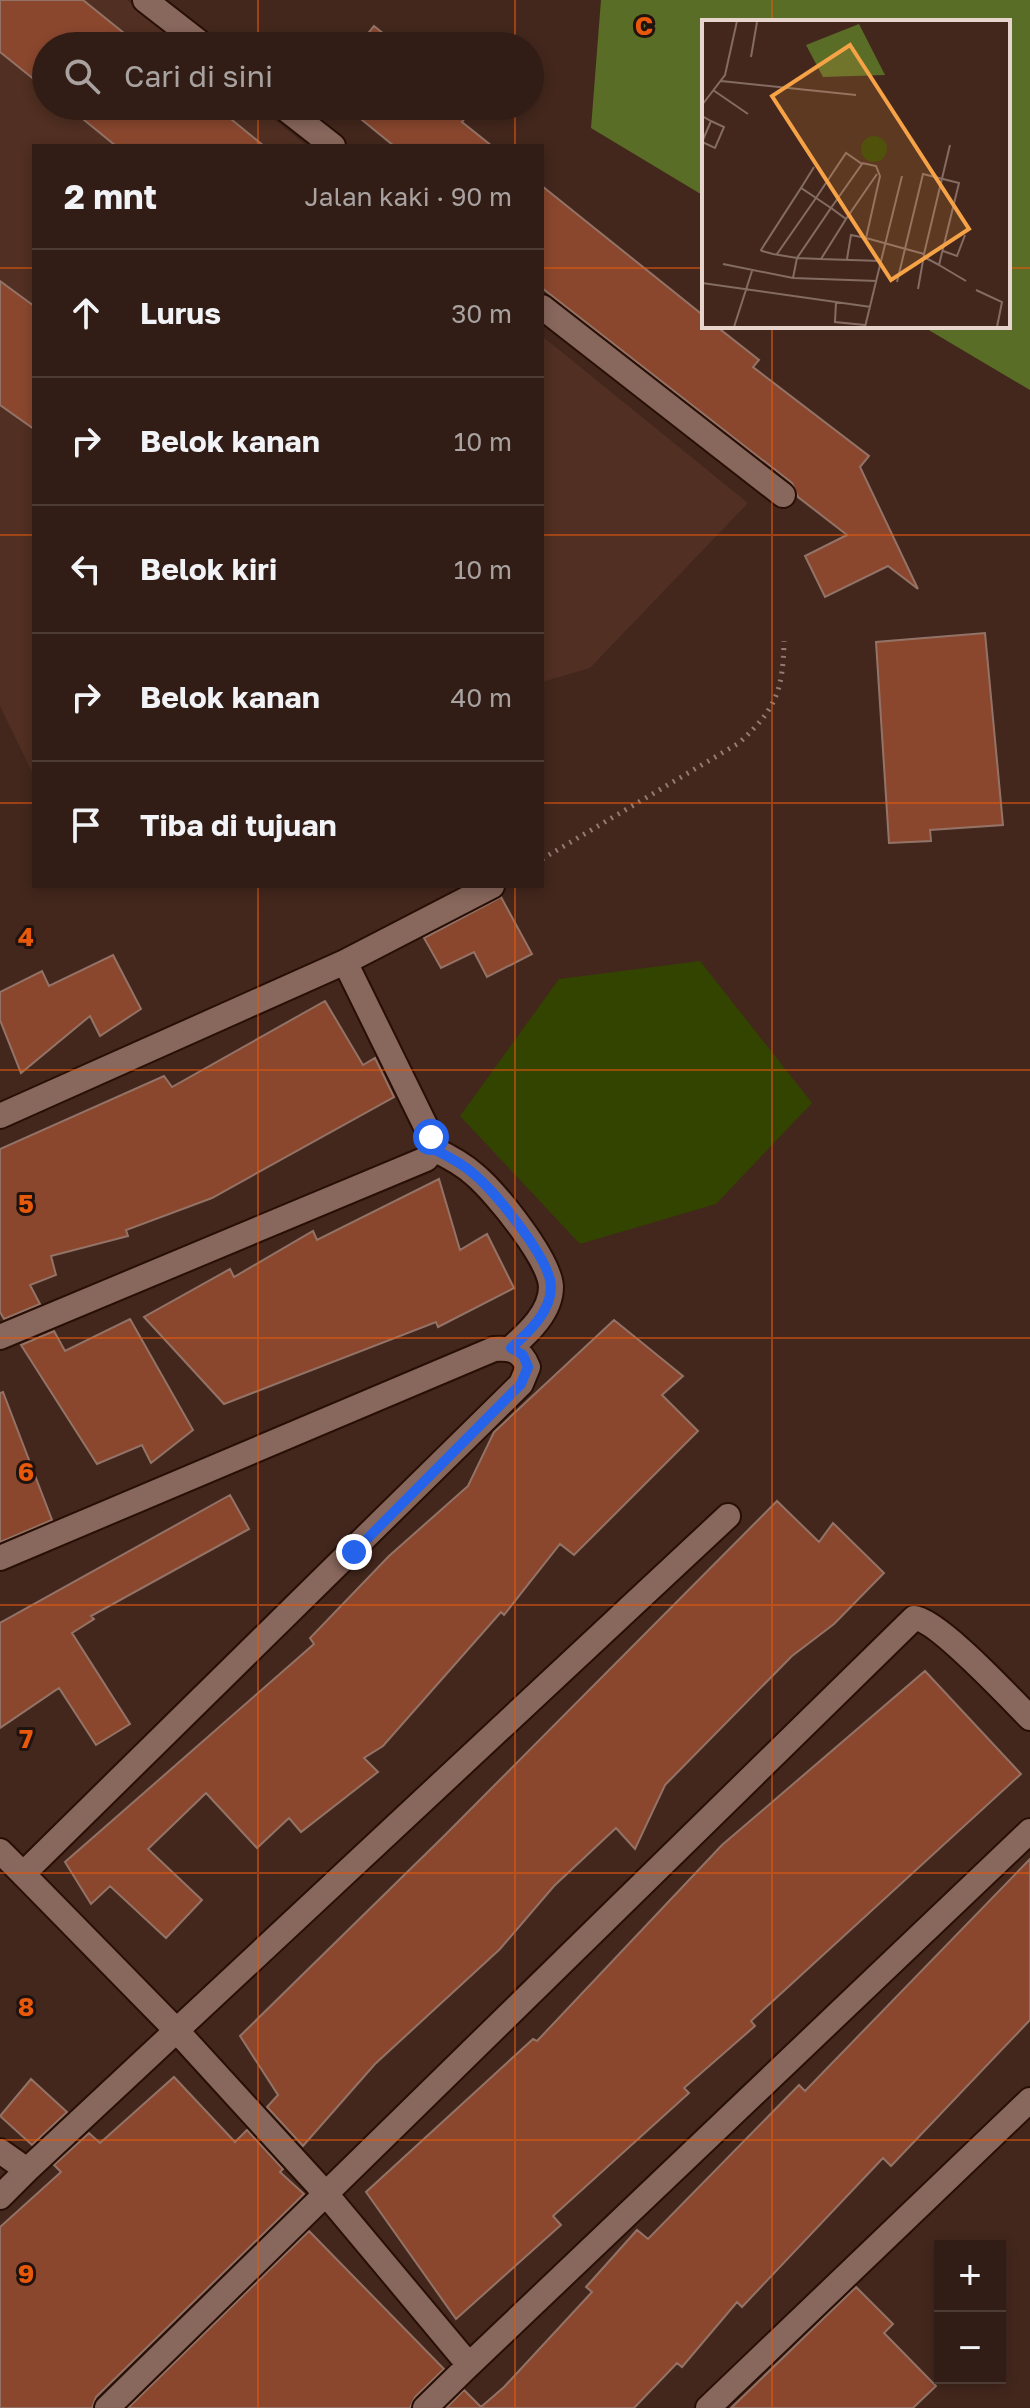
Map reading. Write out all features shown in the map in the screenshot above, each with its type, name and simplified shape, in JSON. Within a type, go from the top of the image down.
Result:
[{"type":"street","points":[[145,0],[186,32]]},
{"type":"street","points":[[300,120],[330,144]]},
{"type":"street","points":[[544,309],[783,495]]},
{"type":"street","points":[[0,1116],[345,962],[488,888]]},
{"type":"street","points":[[0,1337],[426,1159],[433,1149],[431,1137],[345,962]]},
{"type":"street","points":[[433,1149],[476,1175],[533,1247],[547,1271],[551,1286],[548,1302],[529,1332],[511,1348]]},
{"type":"street","points":[[0,1558],[494,1349],[511,1348],[523,1355],[528,1367],[521,1384],[23,1874]]},
{"type":"street","points":[[0,2197],[728,1516]]},
{"type":"street","points":[[107,2408],[914,1618],[927,1621],[945,1636],[1030,1718]]},
{"type":"street","points":[[436,2404],[469,2365],[1030,1831]]},
{"type":"street","points":[[0,1851],[177,2031],[326,2194],[469,2365]]},
{"type":"street","points":[[708,2408],[1030,2100]]},
{"type":"street","points":[[0,2151],[27,2170]]},
{"type":"path","points":[[544,858],[739,743],[763,720],[777,697],[784,675],[784,641]]},
{"type":"shaded area","points":[[0,0],[127,0],[167,32],[32,32],[32,120],[275,120],[305,144],[32,144],[32,772],[0,706]]},
{"type":"shaded area","points":[[544,338],[748,503],[590,668],[544,681]]},
{"type":"green space","points":[[601,0],[1030,0],[1030,390],[925,328],[1010,328],[1010,20],[702,20],[702,195],[591,128]]},
{"type":"green space","points":[[700,961],[812,1103],[716,1204],[580,1244],[460,1116],[559,979]]},
{"type":"building","points":[[0,0],[83,0],[123,32],[32,32],[32,78],[0,52]]},
{"type":"building","points":[[84,120],[232,120],[262,144],[114,144]]},
{"type":"building","points":[[362,120],[464,120],[462,122],[490,144],[392,144]]},
{"type":"building","points":[[544,188],[702,314],[702,328],[719,328],[759,360],[753,367],[869,456],[860,467],[918,589],[888,566],[825,597],[805,556],[847,535],[798,497],[792,483],[544,290]]},
{"type":"building","points":[[0,281],[32,305],[32,428],[0,405]]},
{"type":"building","points":[[985,633],[1003,825],[930,830],[931,841],[889,843],[876,642]]},
{"type":"building","points":[[501,897],[532,954],[487,977],[474,952],[441,968],[424,938]]},
{"type":"building","points":[[113,955],[141,1009],[100,1036],[90,1016],[21,1073],[0,1020],[0,992],[42,971],[49,986]]},
{"type":"building","points":[[325,1001],[363,1065],[375,1058],[394,1097],[212,1198],[126,1230],[128,1236],[51,1256],[56,1275],[30,1285],[40,1304],[4,1319],[0,1312],[0,1149],[164,1076],[172,1087]]},
{"type":"building","points":[[439,1179],[460,1250],[487,1234],[514,1288],[438,1327],[436,1322],[224,1404],[144,1317],[230,1269],[234,1277],[313,1231],[317,1240]]},
{"type":"building","points":[[130,1319],[193,1430],[151,1463],[142,1445],[97,1464],[21,1345],[54,1331],[65,1351]]},
{"type":"building","points":[[614,1320],[683,1376],[662,1395],[698,1431],[574,1555],[560,1544],[504,1615],[501,1612],[383,1746],[364,1758],[378,1772],[301,1832],[289,1818],[257,1848],[206,1793],[148,1849],[202,1900],[166,1938],[110,1886],[91,1904],[65,1862],[314,1644],[310,1638],[389,1556],[468,1486],[494,1432]]},
{"type":"building","points":[[3,1392],[52,1520],[0,1542],[0,1393]]},
{"type":"building","points":[[230,1495],[249,1529],[91,1616],[94,1619],[72,1633],[130,1724],[96,1745],[59,1688],[0,1728],[0,1623]]},
{"type":"building","points":[[777,1501],[819,1542],[833,1523],[884,1573],[834,1624],[792,1656],[665,1785],[635,1849],[616,1828],[554,1886],[500,1949],[375,2064],[303,2146],[267,2107],[278,2095],[240,2036]]},
{"type":"building","points":[[925,1671],[1021,1774],[751,2021],[755,2026],[684,2088],[689,2093],[553,2216],[561,2225],[456,2319],[366,2192],[533,2039],[537,2041],[722,1845]]},
{"type":"building","points":[[1030,1859],[1030,2020],[891,2166],[883,2158],[742,2307],[737,2302],[682,2367],[677,2363],[634,2408],[446,2408],[464,2390],[481,2407],[504,2387],[592,2292],[586,2287],[637,2230],[648,2239],[799,2085],[805,2091]]},
{"type":"building","points":[[174,2077],[235,2142],[247,2130],[283,2169],[280,2172],[304,2194],[96,2397],[92,2408],[0,2408],[0,2227],[61,2172],[54,2165],[89,2133],[100,2143]]},
{"type":"building","points":[[31,2079],[67,2112],[32,2145],[0,2116]]},
{"type":"building","points":[[309,2231],[444,2369],[415,2397],[410,2408],[128,2408]]},
{"type":"building","points":[[856,2287],[893,2324],[884,2333],[936,2386],[913,2408],[731,2408]]},
{"type":"route","points":[[354,1552],[521,1384],[528,1367],[523,1355],[511,1348],[540,1317],[548,1302],[551,1286],[547,1271],[533,1247],[496,1198],[476,1175],[433,1149],[431,1137]]}]
